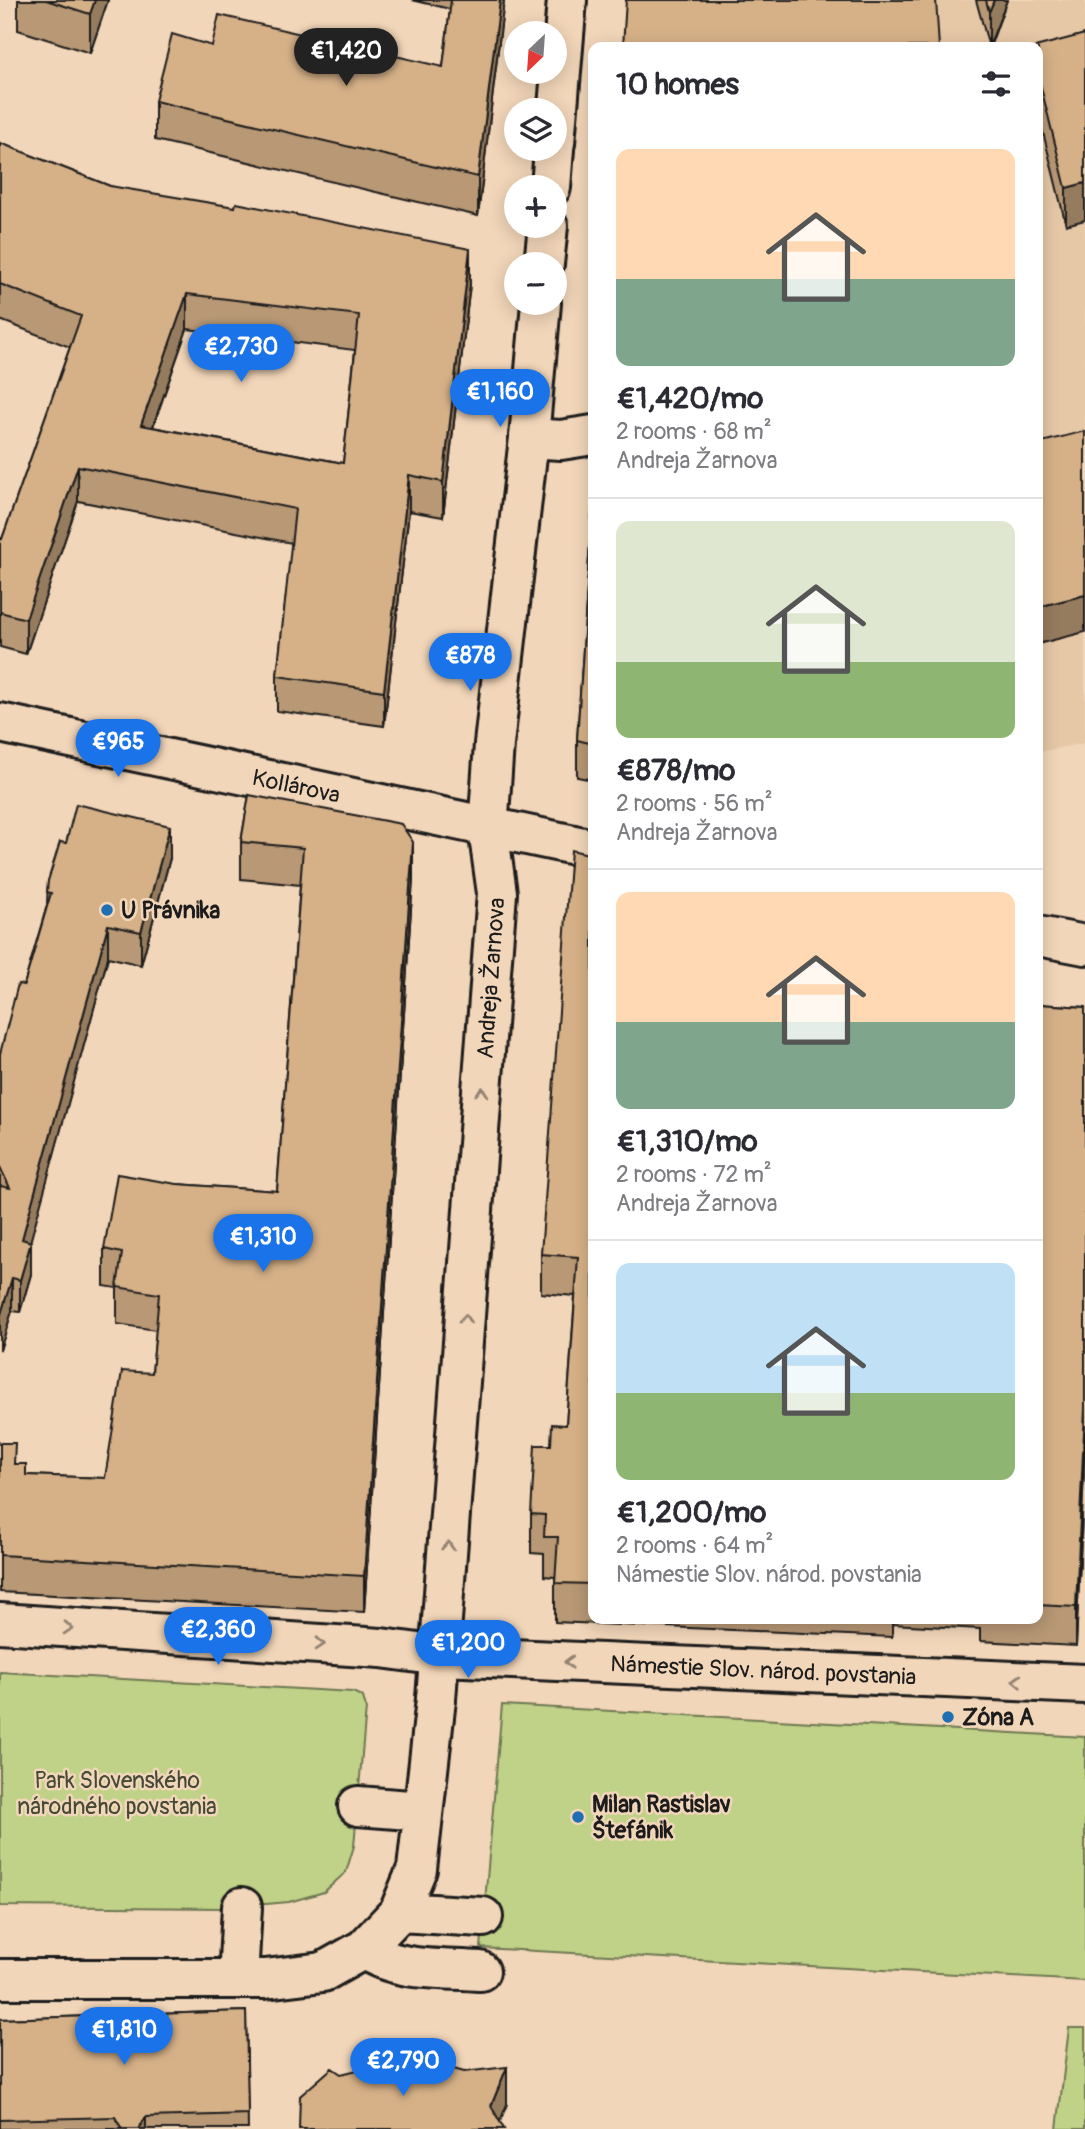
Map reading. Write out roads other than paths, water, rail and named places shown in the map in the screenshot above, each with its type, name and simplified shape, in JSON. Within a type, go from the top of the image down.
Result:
[{"type":"street","points":[[559,98],[567,0]]},
{"type":"street","name":"Andreja Žarnova","points":[[440,1656],[497,893],[488,829],[540,315]]},
{"type":"street","points":[[529,438],[561,440],[588,436]]},
{"type":"street","name":"Kollárova","points":[[0,723],[488,829],[588,848]]},
{"type":"street","points":[[1043,937],[1085,945]]},
{"type":"street","name":"Námestie Slov. národ. povstania","points":[[0,1623],[381,1648],[440,1656],[1085,1684]]},
{"type":"street","points":[[0,1979],[265,1979],[323,1972],[364,1949],[400,1912],[417,1869],[440,1656]]},
{"type":"street","points":[[358,1806],[423,1811]]},
{"type":"street","points":[[238,1979],[242,1907]]},
{"type":"street","points":[[400,1912],[483,1917]]},
{"type":"street","points":[[364,1949],[378,1959],[400,1965],[480,1971]]},
{"type":"place","name":"U Právnika","points":[[107,910]]},
{"type":"place","name":"Zóna A","points":[[948,1717]]},
{"type":"place","name":"Milan Rastislav Štefánik","points":[[578,1817]]},
{"type":"park label","name":"Park Slovenského národného povstania","points":[[117,1793]]}]
